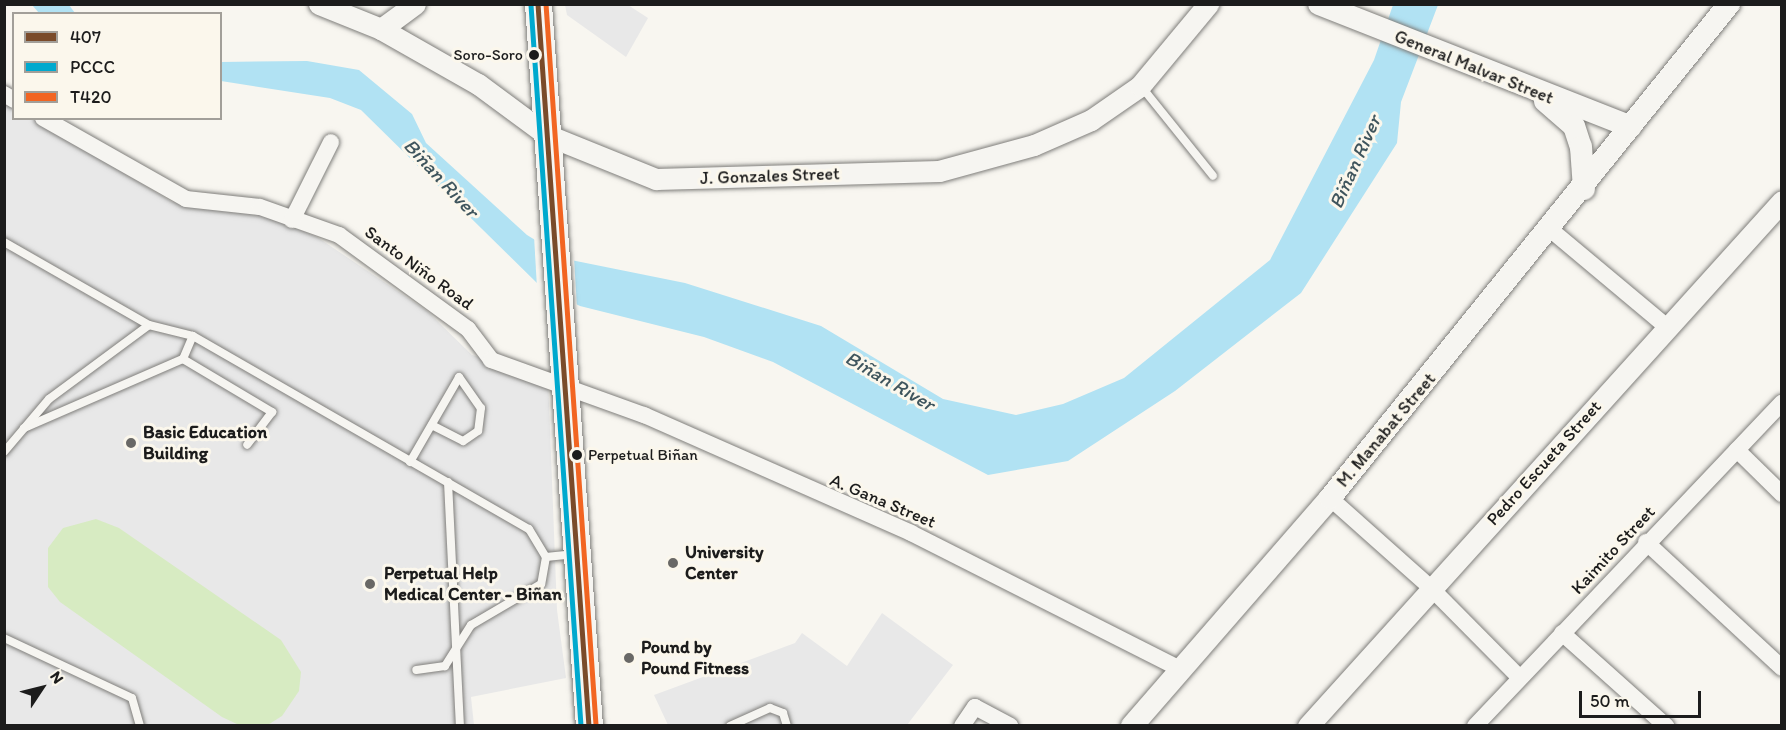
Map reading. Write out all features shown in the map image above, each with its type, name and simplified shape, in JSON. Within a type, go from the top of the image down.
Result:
[{"type":"highway","points":[[538,4],[589,726]]},
{"type":"main road","name":"General Malvar Street","points":[[1319,4],[1364,24],[1458,58],[1537,94],[1631,127]]},
{"type":"main road","name":"M. Manabat Street","points":[[1132,726],[1330,498],[1551,230],[1729,4]]},
{"type":"main road","points":[[1537,94],[1574,126],[1581,147],[1584,189]]},
{"type":"street","name":"J. Gonzales Street","points":[[319,4],[381,29],[478,84],[547,135],[656,179],[939,171],[1034,145],[1091,120],[1140,86],[1208,4]]},
{"type":"street","points":[[381,29],[415,4]]},
{"type":"street","name":"Santo Niño Road","points":[[47,120],[186,199],[260,207],[339,235],[365,251],[468,329],[491,360],[564,382]]},
{"type":"street","points":[[292,220],[331,142]]},
{"type":"street","name":"Pedro Escueta Street","points":[[1308,726],[1782,201]]},
{"type":"street","points":[[1551,230],[1666,327]]},
{"type":"street","name":"A. Gana Street","points":[[564,382],[911,533],[1180,669]]},
{"type":"street","name":"Kaimito Street","points":[[1476,725],[1518,676],[1782,403]]},
{"type":"street","points":[[1737,450],[1782,494]]},
{"type":"street","points":[[1330,498],[1431,588],[1518,676]]},
{"type":"street","points":[[1646,542],[1782,668]]},
{"type":"street","points":[[1562,633],[1666,726]]},
{"type":"street","points":[[962,726],[975,707],[1010,726]]},
{"type":"lane","points":[[1140,86],[1213,176]]},
{"type":"lane","points":[[4,242],[149,325],[193,336],[529,529],[546,557],[541,584],[487,612],[457,644],[445,666],[416,670]]},
{"type":"lane","points":[[4,452],[49,399],[149,325]]},
{"type":"lane","points":[[24,428],[183,359],[193,336]]},
{"type":"lane","points":[[183,359],[272,412],[247,445]]},
{"type":"lane","points":[[410,462],[459,377],[481,408],[478,431],[463,441],[432,425]]},
{"type":"lane","points":[[448,482],[460,726]]},
{"type":"lane","points":[[546,557],[576,554]]},
{"type":"lane","points":[[4,638],[132,698],[140,726]]},
{"type":"lane","points":[[730,726],[770,708],[783,713],[787,726]]},
{"type":"shaded area","points":[[565,5],[628,5],[648,18],[626,57],[567,15]]},
{"type":"shaded area","points":[[4,99],[12,104],[12,120],[36,120],[172,202],[250,209],[317,237],[427,311],[472,355],[548,378],[557,610],[566,678],[471,697],[474,725],[5,725]]},
{"type":"shaded area","points":[[882,613],[953,665],[907,725],[668,725],[654,695],[795,643],[802,633],[847,666]]},
{"type":"green space","points":[[96,519],[119,528],[281,640],[301,672],[299,691],[282,716],[266,726],[239,725],[222,717],[60,602],[48,587],[48,548],[63,528]]},
{"type":"water","points":[[32,5],[69,5],[74,12],[38,12]]},
{"type":"water","name":"Biñan River","points":[[1393,5],[1438,5],[1401,102],[1397,143],[1301,293],[1175,391],[1068,461],[988,475],[773,362],[704,337],[580,306],[541,287],[361,110],[330,98],[222,81],[222,62],[307,61],[359,70],[412,114],[426,143],[527,235],[566,259],[685,283],[821,326],[943,399],[1016,415],[1063,404],[1124,378],[1270,260],[1374,60]]},
{"type":"pier","points":[[534,236],[574,258],[577,308],[537,288]]},
{"type":"transit line","name":"407","points":[[538,4],[589,726]]},
{"type":"transit line","name":"T420","points":[[546,4],[596,725]]},
{"type":"transit line","name":"PCCC","points":[[531,5],[581,726]]},
{"type":"place","name":"Soro-Soro","points":[[534,55]]},
{"type":"place","name":"Basic Education Building","points":[[131,443]]},
{"type":"place","name":"Perpetual Biñan","points":[[577,455]]},
{"type":"place","name":"University Center","points":[[673,563]]},
{"type":"place","name":"Perpetual Help Medical Center - Biñan","points":[[370,584]]},
{"type":"place","name":"Pound by Pound Fitness","points":[[629,658]]}]
